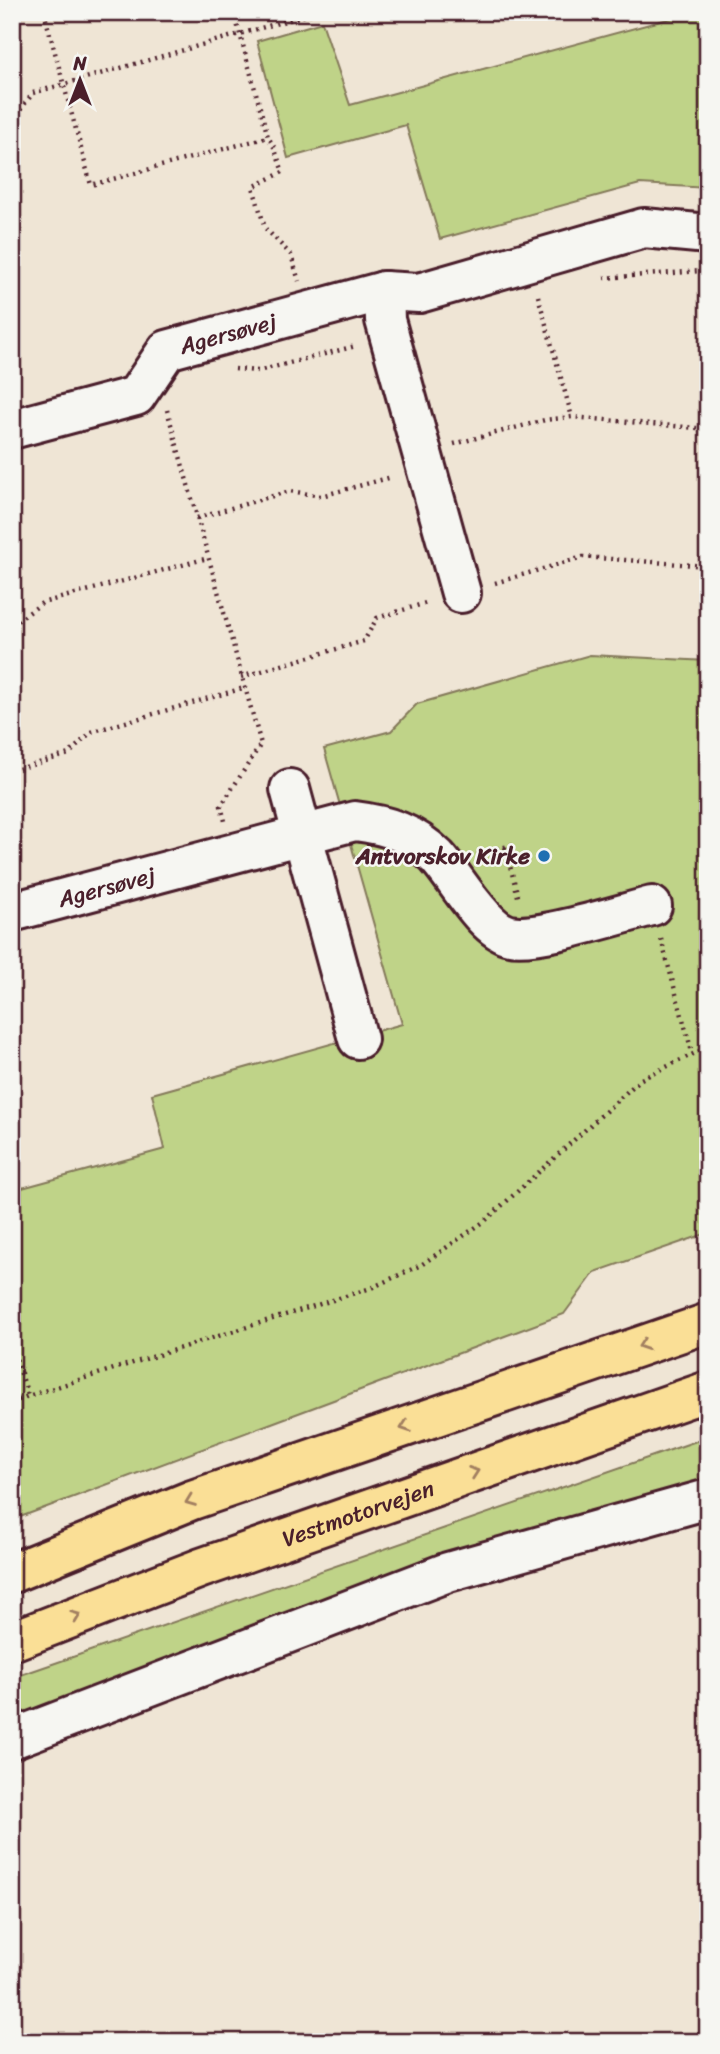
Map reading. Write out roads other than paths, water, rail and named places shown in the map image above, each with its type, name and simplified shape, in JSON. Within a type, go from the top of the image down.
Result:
[{"type":"highway","points":[[12,1573],[192,1500],[708,1323]]},
{"type":"highway","name":"Vestmotorvejen","points":[[12,1641],[201,1568],[708,1391]]},
{"type":"street","name":"Agersøvej","points":[[12,429],[136,396],[167,350],[384,291],[419,293],[644,228],[708,234]]},
{"type":"street","points":[[384,291],[385,320],[461,593]]},
{"type":"street","points":[[290,789],[358,1039]]},
{"type":"street","name":"Agersøvej","points":[[12,912],[355,821],[384,824],[408,835],[436,856],[487,921],[507,935],[529,937],[652,906]]},
{"type":"street","points":[[12,1739],[449,1572],[708,1499]]},
{"type":"place","name":"Antvorskov Kirke","points":[[544,856]]}]
